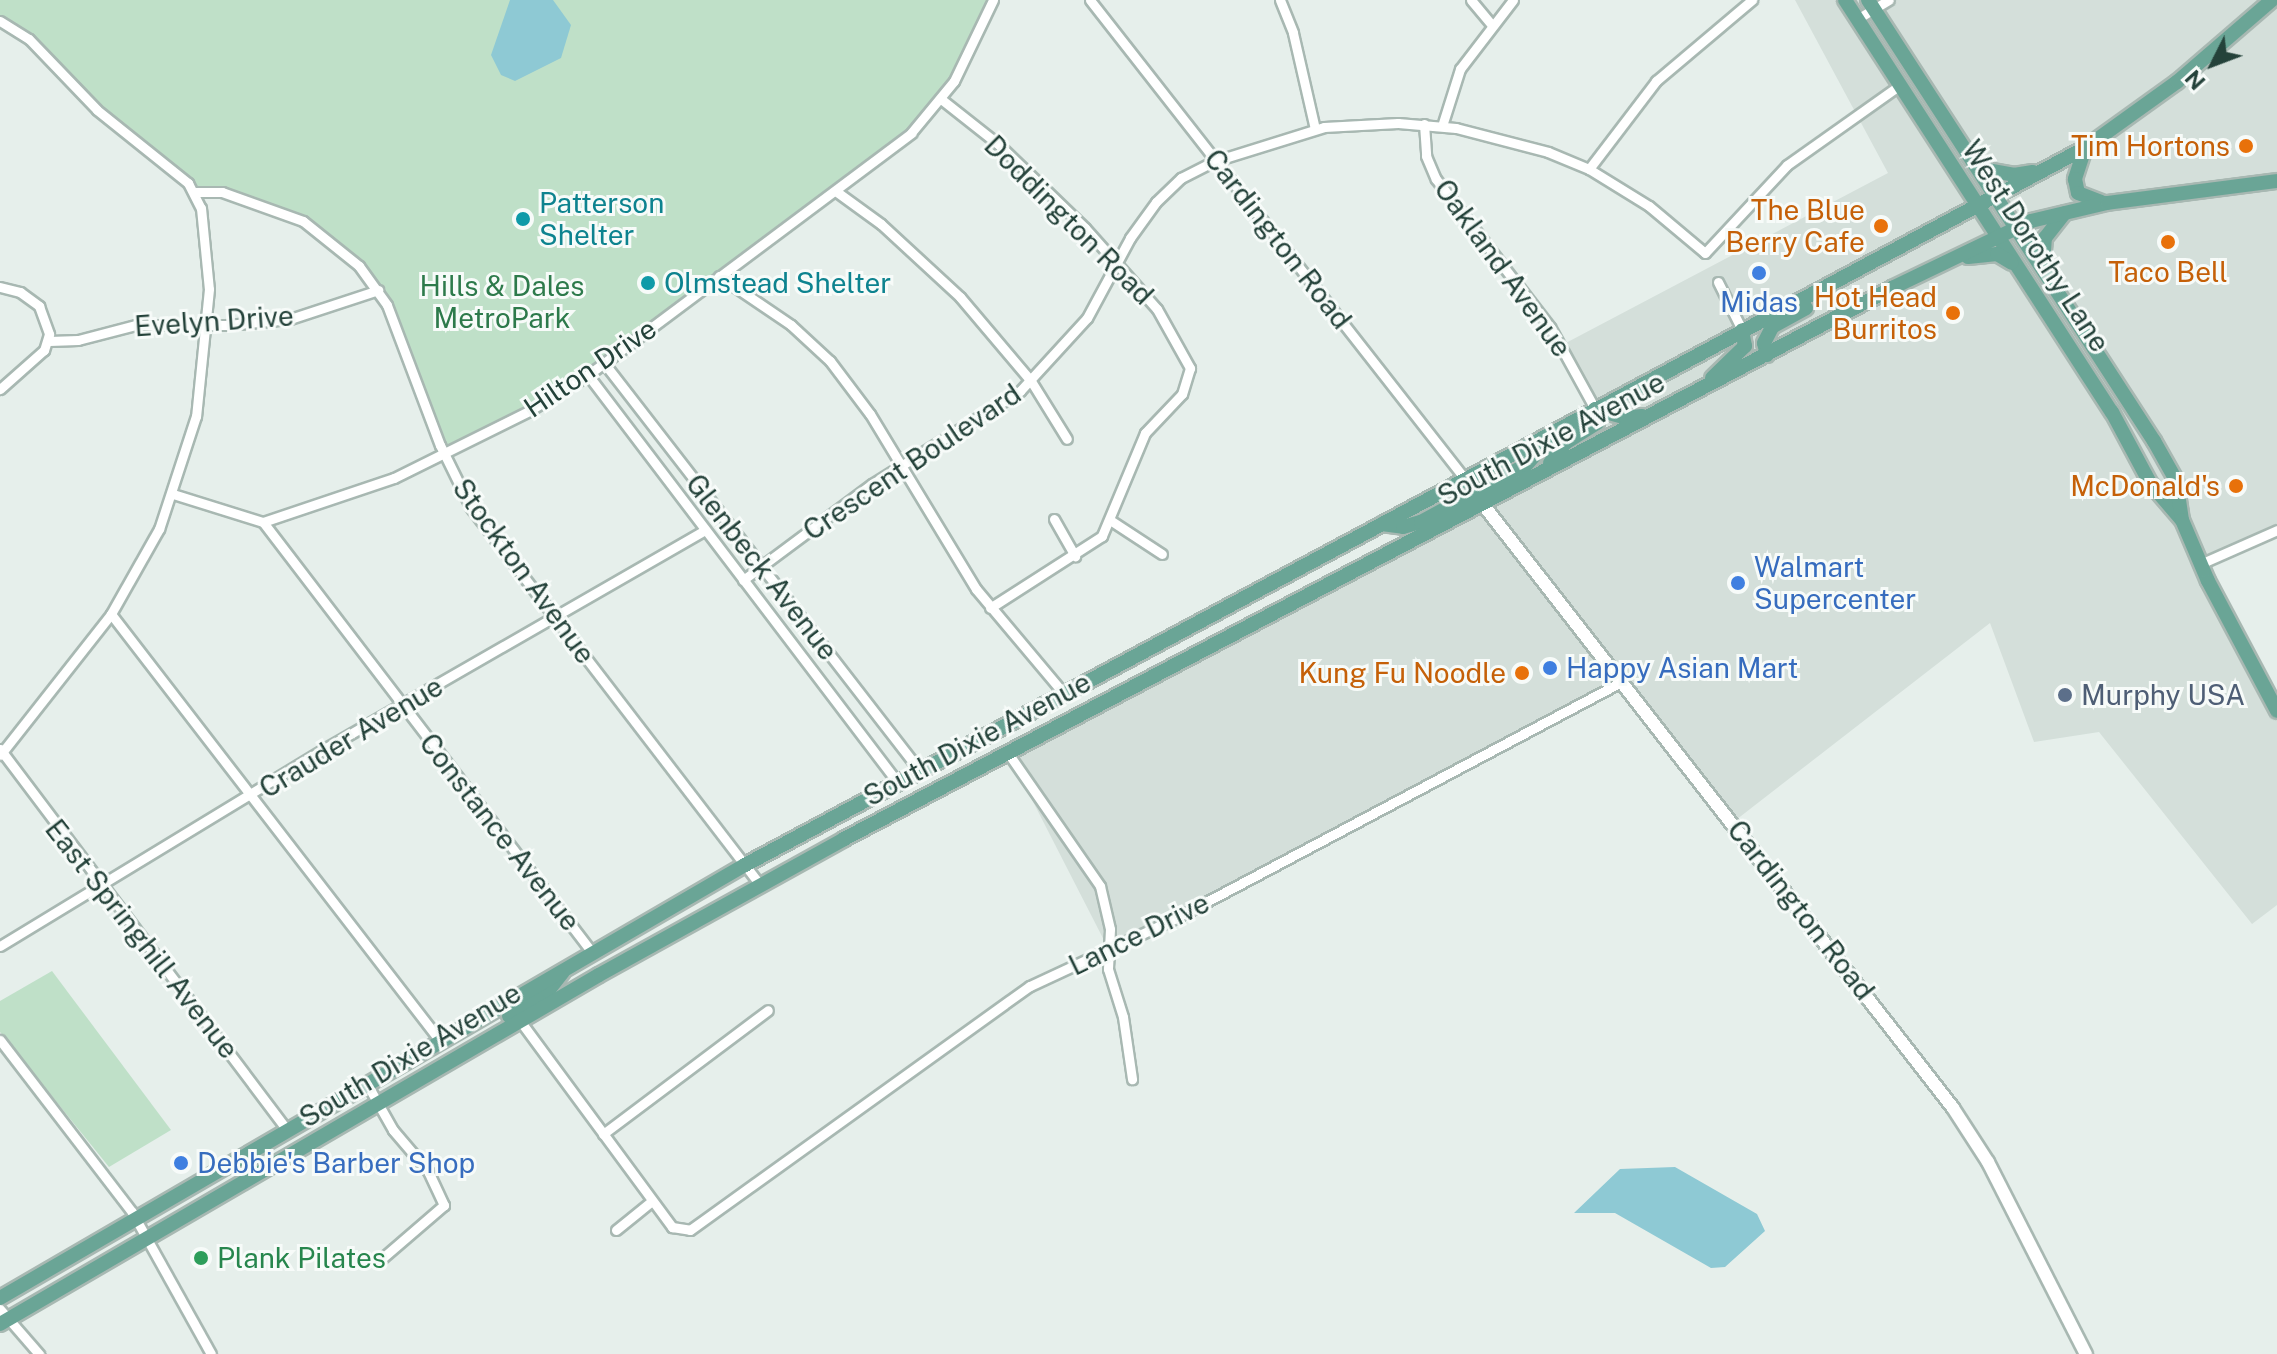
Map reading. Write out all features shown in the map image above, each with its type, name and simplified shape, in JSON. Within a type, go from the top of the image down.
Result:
[{"type":"main road","name":"South Dixie Avenue","points":[[0,1298],[435,1046],[591,951],[745,865],[1742,330],[1849,277],[2085,148],[2177,82],[2272,0]]},
{"type":"main road","name":"West Dorothy Lane","points":[[1871,4],[1981,169],[2176,480],[2182,520],[2200,564],[2277,711]]},
{"type":"main road","name":"West Dorothy Lane","points":[[1852,6],[2112,412],[2150,483],[2182,520]]},
{"type":"main road","points":[[2085,148],[2075,179],[2078,193],[2107,203]]},
{"type":"main road","points":[[1981,169],[2014,175],[2045,170]]},
{"type":"main road","name":"South Dixie Avenue","points":[[3,1317],[146,1241],[380,1104],[517,1017],[760,885],[1479,499],[1548,467],[2017,228],[2107,203],[2277,181]]},
{"type":"main road","points":[[2043,266],[2045,238],[2067,212]]},
{"type":"main road","points":[[1955,259],[1997,254],[2018,269]]},
{"type":"main road","points":[[1767,355],[1764,343],[1772,327],[1849,277]]},
{"type":"main road","points":[[1700,389],[1745,346],[1742,330]]},
{"type":"main road","points":[[1548,467],[1565,443],[1597,423],[1595,409],[1626,418],[1646,415]]},
{"type":"main road","points":[[1382,524],[1403,527],[1479,499],[1537,458],[1556,431]]},
{"type":"main road","points":[[435,1046],[464,1041],[517,1017],[548,991],[568,965]]},
{"type":"street","name":"Hilton Drive","points":[[263,522],[394,478],[588,375],[837,192],[911,133],[941,99],[993,0]]},
{"type":"street","name":"Cardington Road","points":[[1090,0],[1465,479]]},
{"type":"street","points":[[1280,0],[1293,33],[1315,129]]},
{"type":"street","points":[[1471,0],[1492,25]]},
{"type":"street","points":[[1442,126],[1460,69],[1513,0]]},
{"type":"street","points":[[1589,169],[1656,81],[1752,0]]},
{"type":"street","points":[[1852,6],[1889,0]]},
{"type":"street","points":[[0,21],[29,39],[97,110],[194,192],[206,238],[208,325],[196,416],[173,494],[141,567],[111,614],[0,752]]},
{"type":"street","name":"Crescent Boulevard","points":[[743,580],[902,465],[974,423],[1031,381],[1087,318],[1116,263],[1156,202],[1181,178],[1215,161],[1315,129],[1424,124],[1442,126],[1548,152],[1589,169],[1649,206],[1701,252],[1712,252],[1787,165],[1900,85]]},
{"type":"street","name":"Doddington Road","points":[[941,99],[1048,191],[1116,263],[1176,337],[1190,376],[1182,394],[1145,433],[1102,536],[990,608]]},
{"type":"street","name":"Oakland Avenue","points":[[1424,124],[1426,156],[1436,179],[1550,327],[1595,409]]},
{"type":"street","name":"Stockton Avenue","points":[[194,192],[222,192],[303,221],[344,250],[378,290],[404,345],[443,454],[471,508],[760,885]]},
{"type":"street","points":[[837,192],[925,262],[1031,381],[1067,439]]},
{"type":"street","points":[[719,276],[791,325],[830,361],[902,465],[990,608],[1064,694]]},
{"type":"street","points":[[1718,282],[1742,330]]},
{"type":"street","points":[[0,287],[20,292],[39,306],[49,341],[0,389]]},
{"type":"street","name":"Evelyn Drive","points":[[49,341],[78,340],[136,325],[208,325],[290,319],[378,290]]},
{"type":"street","name":"Glenbeck Avenue","points":[[604,363],[920,771]]},
{"type":"street","name":"Glenbeck Avenue","points":[[588,375],[898,783]]},
{"type":"street","points":[[173,494],[263,522]]},
{"type":"street","name":"Cardington Road","points":[[1479,499],[1953,1108],[1988,1162],[2086,1354]]},
{"type":"street","points":[[1054,519],[1075,556]]},
{"type":"street","points":[[1110,520],[1162,554]]},
{"type":"street","name":"Constance Avenue","points":[[263,522],[591,951]]},
{"type":"street","name":"Crauder Avenue","points":[[0,946],[403,705],[705,530]]},
{"type":"street","points":[[2200,564],[2277,530]]},
{"type":"street","points":[[111,614],[253,795],[435,1046]]},
{"type":"street","name":"Lance Drive","points":[[652,1201],[672,1227],[684,1232],[1009,999],[1109,950],[1623,681]]},
{"type":"street","name":"East Springhill Avenue","points":[[0,752],[287,1130]]},
{"type":"street","points":[[1008,753],[1100,886],[1109,916],[1109,950],[1132,1079]]},
{"type":"street","points":[[603,1134],[768,1010]]},
{"type":"street","points":[[517,1017],[652,1201],[616,1230]]},
{"type":"street","points":[[0,1040],[136,1220],[211,1354]]},
{"type":"street","points":[[367,1084],[393,1130],[428,1171],[444,1205],[379,1261]]},
{"type":"street","points":[[3,1317],[39,1354]]},
{"type":"shaded area","points":[[1795,0],[2277,0],[2277,535],[2200,565],[2277,699],[2277,905],[2252,924],[2099,732],[2034,742],[1990,623],[1732,823],[1623,681],[1109,950],[1008,753],[1611,434],[1562,345],[1888,173]]},
{"type":"green space","name":"Hills & Dales MetroPark","points":[[0,0],[993,0],[971,49],[928,116],[588,375],[443,454],[373,283],[318,230],[222,192],[194,192],[126,136],[41,50],[0,21]]},
{"type":"green space","points":[[52,971],[171,1130],[109,1167],[0,1032],[0,1001]]},
{"type":"water","points":[[510,0],[553,0],[571,25],[561,58],[515,81],[501,75],[491,55]]},
{"type":"water","points":[[1675,1167],[1757,1214],[1765,1231],[1725,1267],[1711,1268],[1615,1213],[1574,1213],[1620,1169]]},
{"type":"place","name":"Tim Hortons","points":[[2246,146]]},
{"type":"place","name":"Patterson Shelter","points":[[523,219]]},
{"type":"place","name":"The Blue Berry Cafe","points":[[1881,226]]},
{"type":"place","name":"Taco Bell","points":[[2168,242]]},
{"type":"place","name":"Midas","points":[[1759,273]]},
{"type":"place","name":"Olmstead Shelter","points":[[648,283]]},
{"type":"place","name":"Hot Head Burritos","points":[[1953,313]]},
{"type":"place","name":"McDonald's","points":[[2236,486]]},
{"type":"place","name":"Walmart Supercenter","points":[[1738,583]]},
{"type":"place","name":"Happy Asian Mart","points":[[1550,668]]},
{"type":"place","name":"Kung Fu Noodle","points":[[1522,673]]},
{"type":"place","name":"Murphy USA","points":[[2065,695]]},
{"type":"place","name":"Debbie's Barber Shop","points":[[181,1163]]},
{"type":"place","name":"Plank Pilates","points":[[201,1258]]}]
